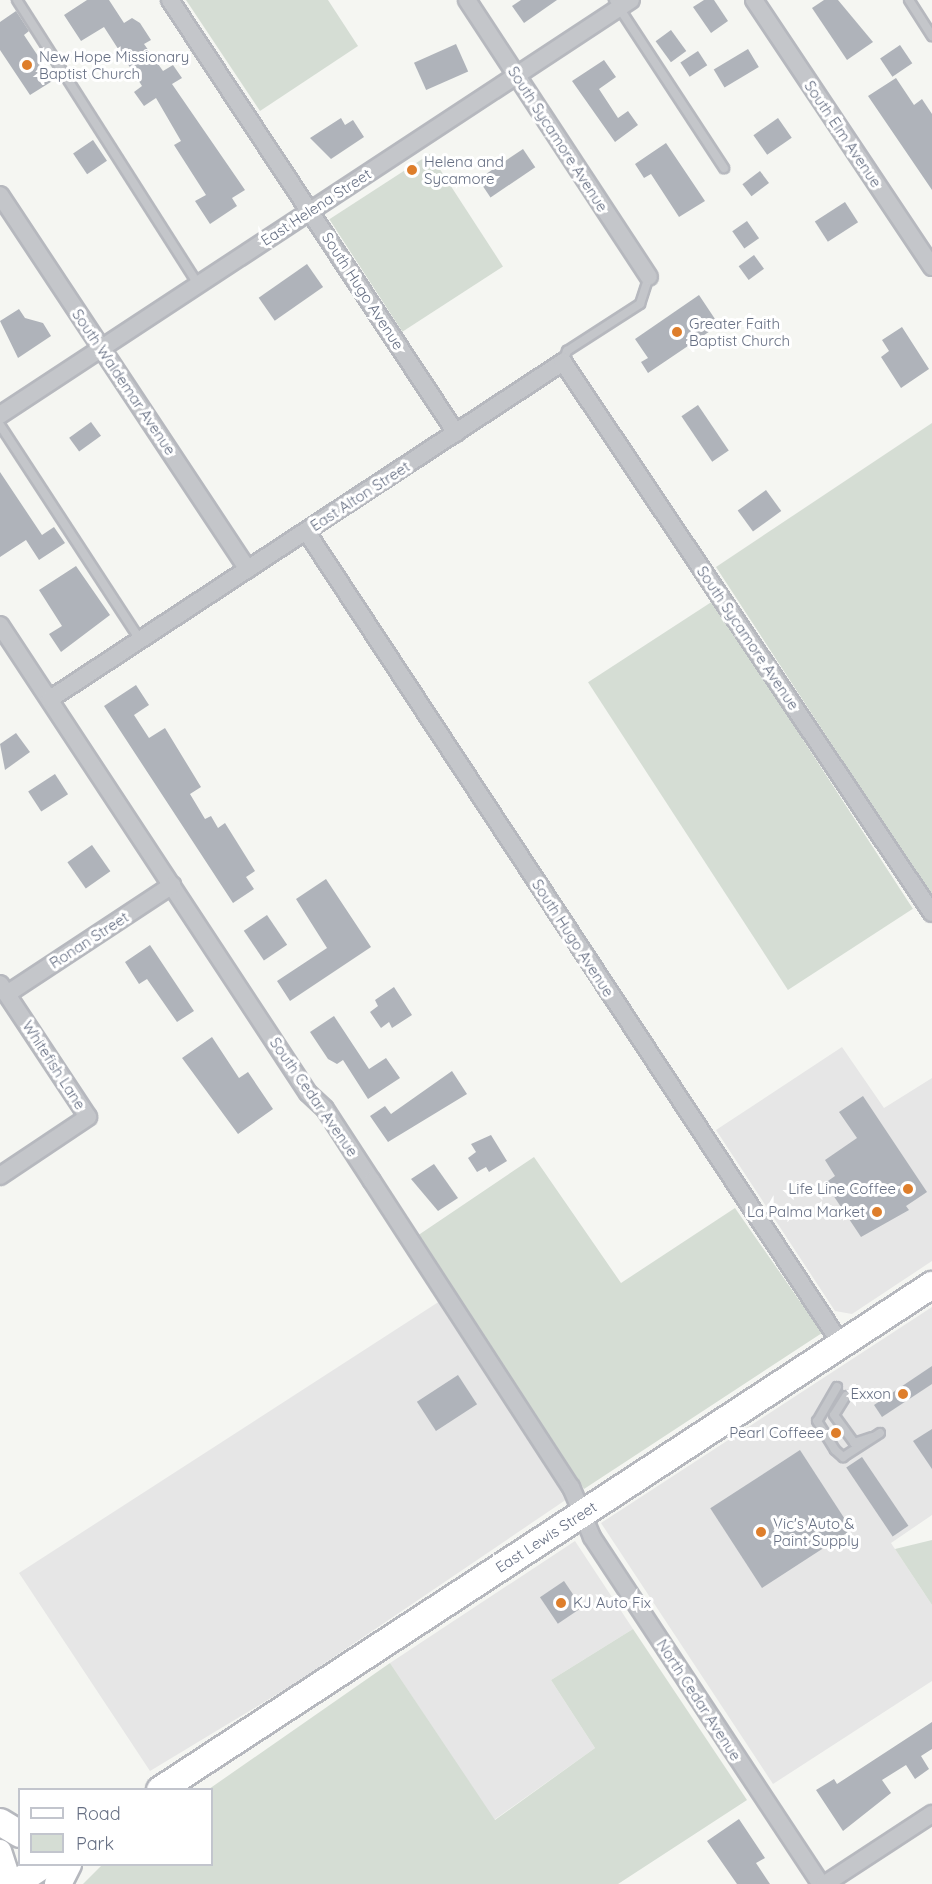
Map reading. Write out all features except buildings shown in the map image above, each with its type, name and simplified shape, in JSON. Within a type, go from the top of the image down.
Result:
[{"type":"main road","name":"East Lewis Street","points":[[163,1788],[932,1285]]},
{"type":"main road","points":[[0,1822],[18,1833]]},
{"type":"main road","points":[[0,1851],[13,1884],[42,1866]]},
{"type":"main road","points":[[58,1884],[67,1866]]},
{"type":"street","name":"South Hugo Avenue","points":[[170,0],[456,433]]},
{"type":"street","name":"South Sycamore Avenue","points":[[466,0],[649,278]]},
{"type":"street","name":"South Elm Avenue","points":[[754,0],[930,260]]},
{"type":"street","name":"East Helena Street","points":[[0,415],[622,3]]},
{"type":"street","name":"South Waldemar Avenue","points":[[0,195],[248,569]]},
{"type":"street","name":"South Sycamore Avenue","points":[[563,362],[932,914]]},
{"type":"street","name":"East Alton Street","points":[[50,699],[563,362]]},
{"type":"street","name":"South Hugo Avenue","points":[[306,531],[841,1344]]},
{"type":"street","name":"South Cedar Avenue","points":[[0,625],[372,1181],[574,1491],[582,1513]]},
{"type":"street","name":"Ronan Street","points":[[3,989],[172,885]]},
{"type":"street","name":"Whitefish Lane","points":[[0,1176],[88,1117],[3,989]]},
{"type":"street","name":"North Cedar Avenue","points":[[582,1513],[592,1537],[823,1884]]},
{"type":"street","points":[[823,1884],[932,1814]]},
{"type":"lane","points":[[17,0],[198,284]]},
{"type":"lane","points":[[909,0],[932,36]]},
{"type":"lane","points":[[622,3],[724,168]]},
{"type":"lane","name":"East Alton Street","points":[[563,362],[567,351],[640,304],[649,278]]},
{"type":"lane","points":[[0,425],[140,640]]},
{"type":"lane","points":[[837,1387],[817,1421],[843,1457],[880,1433],[854,1443],[834,1415],[846,1396]]},
{"type":"shaded area","points":[[842,1047],[884,1108],[932,1078],[932,1261],[852,1314],[835,1311],[716,1130]]},
{"type":"shaded area","points":[[440,1301],[567,1499],[294,1684],[150,1771],[19,1573]]},
{"type":"shaded area","points":[[932,1307],[932,1515],[891,1543],[932,1605],[932,1681],[773,1784],[601,1523]]},
{"type":"shaded area","points":[[575,1541],[633,1629],[551,1680],[595,1748],[494,1820],[390,1663]]},
{"type":"green space","points":[[186,0],[328,0],[358,46],[260,111]]},
{"type":"green space","points":[[430,154],[503,266],[402,332],[329,219]]},
{"type":"green space","points":[[932,423],[932,898],[716,567]]},
{"type":"green space","points":[[713,601],[913,909],[788,990],[588,682]]},
{"type":"green space","points":[[534,1157],[621,1283],[735,1208],[822,1333],[584,1489],[417,1236]]},
{"type":"green space","points":[[932,1540],[932,1605],[895,1549]]},
{"type":"green space","points":[[633,1629],[747,1800],[618,1884],[83,1884],[101,1866],[213,1866],[213,1788],[210,1788],[390,1663],[495,1820],[595,1748],[551,1680]]},
{"type":"place","name":"New Hope Missionary Baptist Church","points":[[27,65]]},
{"type":"place","name":"Helena and Sycamore","points":[[412,170]]},
{"type":"place","name":"Greater Faith Baptist Church","points":[[677,332]]},
{"type":"place","name":"Life Line Coffee","points":[[908,1189]]},
{"type":"place","name":"La Palma Market","points":[[877,1212]]},
{"type":"place","name":"Exxon","points":[[903,1394]]},
{"type":"place","name":"Pearl Coffeee","points":[[836,1433]]},
{"type":"place","name":"Vic's Auto & Paint Supply","points":[[761,1532]]},
{"type":"place","name":"KJ Auto Fix","points":[[561,1603]]}]
